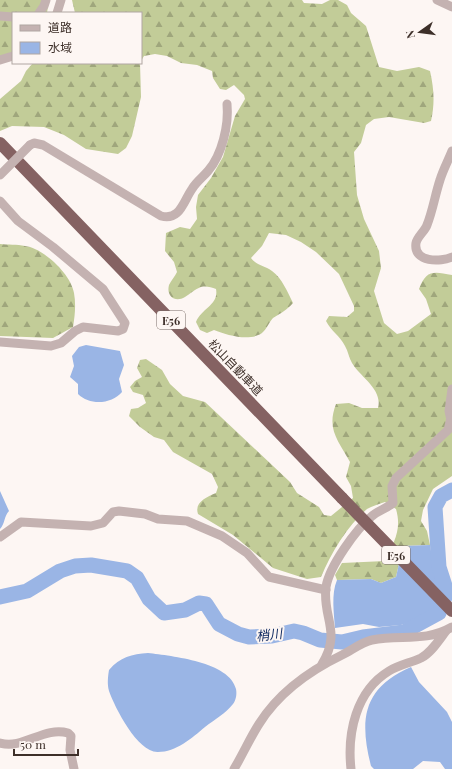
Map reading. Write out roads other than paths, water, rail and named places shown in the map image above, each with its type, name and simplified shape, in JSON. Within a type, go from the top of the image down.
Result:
[{"type":"highway","name":"松山自動車道","points":[[0,143],[452,611]]},
{"type":"street","points":[[40,12],[46,0]]},
{"type":"street","points":[[57,12],[61,0]]},
{"type":"street","points":[[437,0],[452,7]]},
{"type":"street","points":[[0,16],[12,17]]},
{"type":"street","points":[[0,60],[12,56]]},
{"type":"street","points":[[0,175],[30,145],[34,143],[43,145],[161,216],[170,217],[179,213],[193,187],[214,163],[221,148],[227,104]]},
{"type":"street","points":[[452,151],[440,178],[427,225],[416,243],[416,249],[420,255],[430,260],[436,262],[452,257]]},
{"type":"street","points":[[0,201],[18,221],[53,247],[103,289],[125,323],[123,329],[118,331],[83,327],[75,331],[61,343],[51,346],[0,342]]},
{"type":"street","points":[[322,664],[329,653],[332,639],[326,590],[328,577],[333,565],[372,516],[387,509],[392,503],[392,486],[396,478],[448,430],[451,417],[448,410],[452,389]]},
{"type":"street","points":[[0,537],[21,522],[91,526],[103,523],[113,512],[119,511],[145,514],[158,519],[187,521],[222,536],[247,553],[269,577],[326,590]]},
{"type":"street","points":[[234,769],[268,711],[289,688],[322,664],[372,640],[401,637],[414,639],[449,628]]},
{"type":"street","points":[[351,769],[350,748],[355,716],[373,685],[388,671],[425,655],[449,628]]},
{"type":"street","points":[[0,743],[12,745],[45,734],[68,733],[71,736],[70,750],[74,769]]},
{"type":"water","points":[[86,345],[120,351],[124,365],[119,379],[122,392],[113,399],[95,402],[83,398],[78,394],[78,384],[70,377],[74,366],[72,356],[79,347]]},
{"type":"water","points":[[0,491],[9,511],[0,529]]},
{"type":"water","points":[[430,545],[434,570],[440,587],[436,607],[414,621],[401,625],[379,627],[363,624],[335,628],[333,597],[337,580],[371,579],[381,583],[396,577],[403,546]]},
{"type":"water","points":[[148,653],[199,662],[212,667],[223,672],[231,680],[236,689],[235,701],[227,710],[195,736],[171,750],[158,752],[150,750],[135,738],[116,708],[108,688],[109,670],[117,662],[137,654]]},
{"type":"water","points":[[411,667],[419,682],[447,712],[452,722],[452,769],[445,769],[440,762],[423,761],[413,769],[374,769],[371,766],[365,734],[368,707],[374,695],[383,685],[395,675]]},
{"type":"waterway","name":"梢川","points":[[0,597],[27,591],[60,571],[75,566],[91,565],[127,571],[137,578],[149,599],[164,613],[185,610],[199,603],[206,604],[219,624],[238,634],[249,637],[272,636],[294,631],[320,640],[342,642],[363,637],[404,632],[439,613],[447,592],[439,567],[435,507],[441,496],[452,490]]}]
